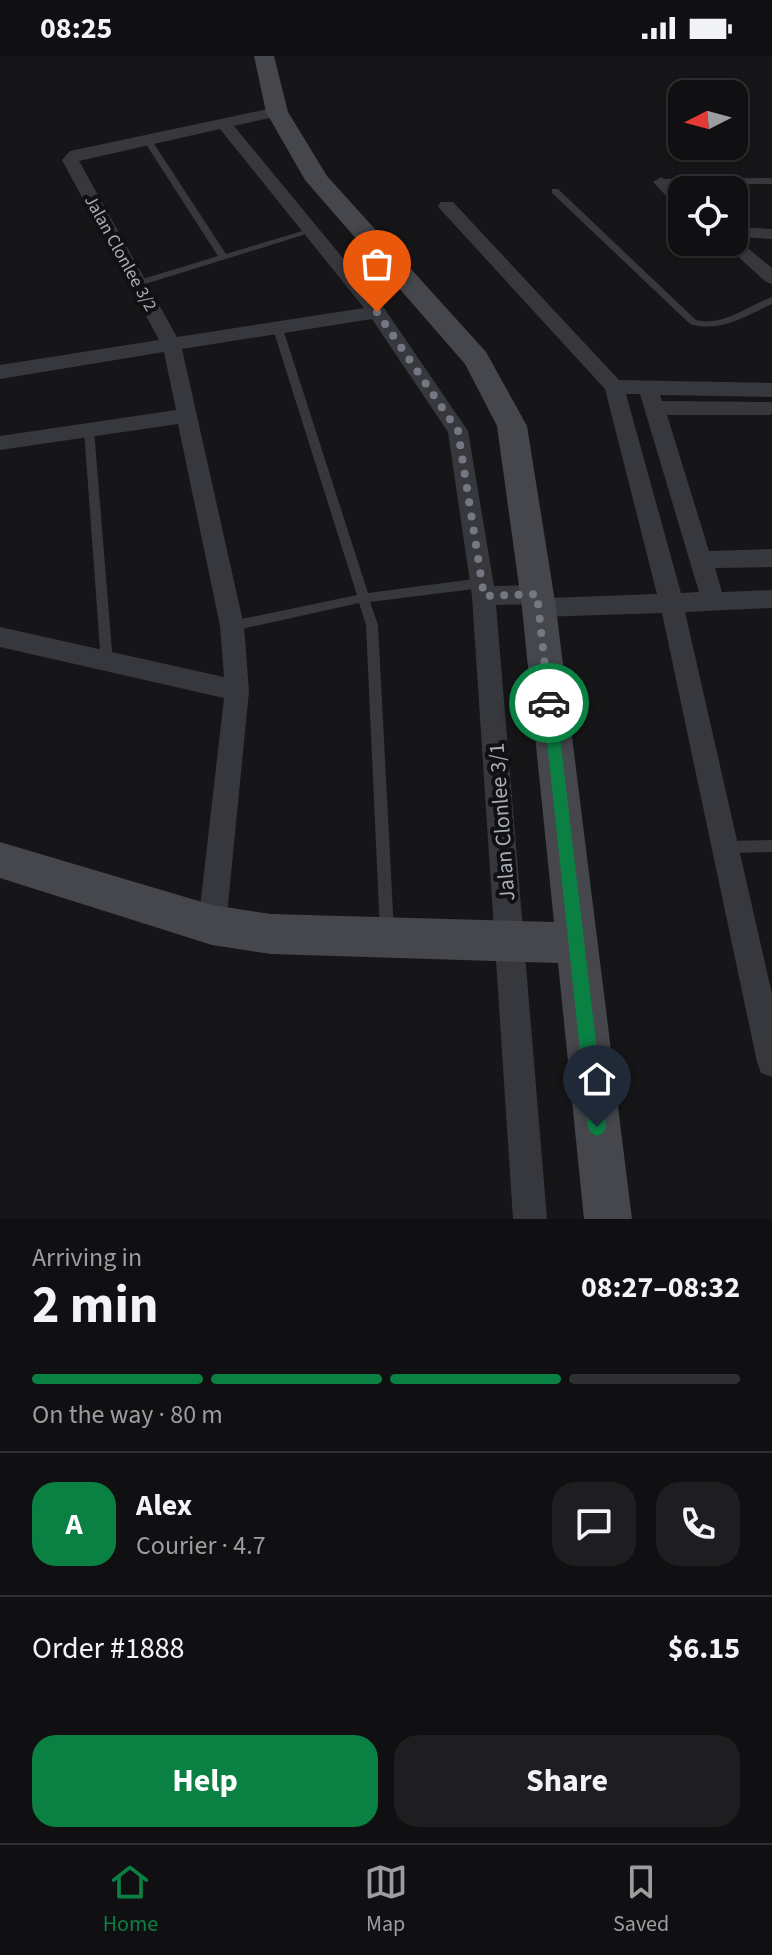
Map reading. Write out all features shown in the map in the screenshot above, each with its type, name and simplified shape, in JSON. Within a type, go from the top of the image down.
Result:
[{"type":"street","points":[[264,56],[277,112],[317,180],[476,359],[512,426],[538,601],[608,1219]]},
{"type":"street","points":[[146,138],[277,112]]},
{"type":"street","name":"Jalan Clonlee 3/1","points":[[223,122],[377,312],[458,431],[483,590],[530,1219]]},
{"type":"street","name":"Jalan Clonlee 3/2","points":[[146,138],[76,154],[70,160],[172,346],[232,626],[237,691],[212,925]]},
{"type":"street","points":[[661,182],[668,189]]},
{"type":"street","points":[[447,206],[614,387],[671,601],[772,1062]]},
{"type":"street","points":[[748,233],[772,234]]},
{"type":"street","points":[[747,256],[772,278]]},
{"type":"street","points":[[0,372],[377,312]]},
{"type":"street","points":[[614,387],[651,398],[769,401]]},
{"type":"street","points":[[651,398],[713,600]]},
{"type":"street","points":[[0,443],[185,416]]},
{"type":"street","points":[[701,560],[772,558]]},
{"type":"street","points":[[483,590],[538,601],[772,599]]},
{"type":"street","points":[[0,637],[237,691]]},
{"type":"street","points":[[0,860],[212,925],[271,934],[575,943]]},
{"type":"lane","points":[[146,138],[224,258]]},
{"type":"lane","points":[[661,182],[772,181]]},
{"type":"lane","points":[[555,191],[693,322],[703,327],[719,323],[772,300]]},
{"type":"lane","points":[[139,283],[312,231]]},
{"type":"lane","points":[[278,329],[372,625],[388,939]]},
{"type":"lane","points":[[89,430],[107,663]]},
{"type":"lane","points":[[232,626],[363,598],[483,590]]},
{"type":"lane","points":[[725,847],[772,846]]},
{"type":"way so far","points":[[377,312],[458,431],[484,596],[537,594],[549,703]]},
{"type":"route","points":[[549,703],[597,1127]]}]
